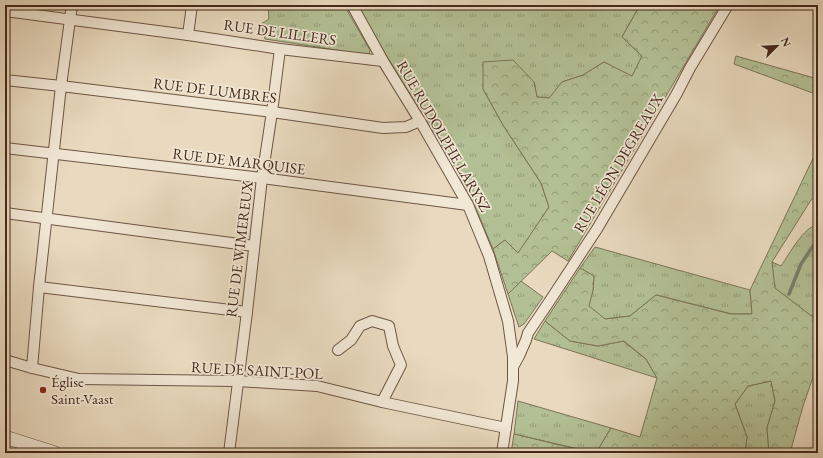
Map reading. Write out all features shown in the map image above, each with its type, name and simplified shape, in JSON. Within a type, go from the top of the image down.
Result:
[{"type":"street","points":[[32,368],[39,287],[61,86],[72,5]]},
{"type":"street","points":[[188,35],[192,5]]},
{"type":"street","name":"RUE RUDOLPHE LARYSZ","points":[[352,5],[468,205],[489,256],[508,321],[513,357]]},
{"type":"street","name":"RUE LÉON DEGREAUX","points":[[513,368],[522,351],[528,332],[597,229],[728,5]]},
{"type":"street","name":"RUE DE LILLERS","points":[[5,11],[188,35],[280,49],[384,61]]},
{"type":"street","name":"RUE DE WIMEREUX","points":[[229,453],[262,178],[280,49]]},
{"type":"street","name":"RUE DE LUMBRES","points":[[5,80],[272,112],[383,128],[406,127],[420,121]]},
{"type":"street","name":"RUE DE MARQUISE","points":[[5,148],[262,178],[468,205]]},
{"type":"street","points":[[5,213],[254,246]]},
{"type":"street","points":[[39,287],[247,312]]},
{"type":"street","points":[[338,350],[351,340],[360,326],[372,322],[389,326],[393,346],[401,366],[382,402]]},
{"type":"street","points":[[511,336],[528,332]]},
{"type":"street","name":"RUE LÉON DEGREAUX","points":[[502,453],[513,381],[513,357]]},
{"type":"street","name":"RUE DE SAINT-POL","points":[[5,360],[79,379],[238,381],[317,386],[382,402],[506,428]]},
{"type":"street","points":[[5,437],[55,453]]},
{"type":"green space","points":[[268,5],[344,5],[370,50],[369,55],[265,39],[261,24],[269,19]]},
{"type":"green space","points":[[357,5],[640,5],[622,37],[642,56],[632,77],[604,62],[583,75],[562,82],[550,98],[537,97],[534,82],[483,89],[503,125],[541,183],[549,207],[518,254],[505,240],[493,249],[477,211],[456,169]]},
{"type":"green space","points":[[640,5],[720,5],[568,261],[552,251],[508,294],[493,249],[505,240],[518,253],[549,207],[541,183],[503,125],[483,89],[483,62],[513,60],[534,82],[537,97],[549,98],[562,82],[583,75],[604,62],[632,76],[642,56],[622,37]]},
{"type":"green space","points":[[736,56],[818,79],[818,95],[734,64]]},
{"type":"green space","points":[[818,148],[818,194],[811,200],[772,262],[775,288],[818,321],[818,363],[803,406],[790,453],[769,453],[767,428],[775,401],[771,381],[748,386],[735,404],[747,437],[745,453],[596,453],[611,428],[640,437],[657,378],[646,359],[624,341],[598,346],[570,341],[545,321],[580,268],[594,276],[593,290],[589,306],[605,319],[630,316],[656,295],[731,314],[752,314],[750,290]]},
{"type":"green space","points":[[818,224],[818,321],[774,288],[772,262],[781,266],[807,230]]},
{"type":"green space","points":[[595,247],[750,290],[752,314],[732,314],[656,295],[630,316],[605,319],[588,307],[593,290],[594,276],[580,268]]},
{"type":"green space","points":[[521,281],[543,297],[524,324],[519,327],[508,294]]},
{"type":"green space","points":[[545,321],[570,341],[598,346],[623,341],[646,359],[657,378],[534,339]]},
{"type":"green space","points":[[771,381],[775,401],[767,428],[769,453],[745,453],[747,437],[735,404],[748,386]]},
{"type":"green space","points":[[518,401],[611,428],[596,453],[514,434]]},
{"type":"green space","points":[[514,434],[593,453],[511,453]]},
{"type":"waterway","points":[[789,294],[801,264],[813,246],[818,243]]},
{"type":"place","name":"Église Saint-Vaast","points":[[43,390]]}]
